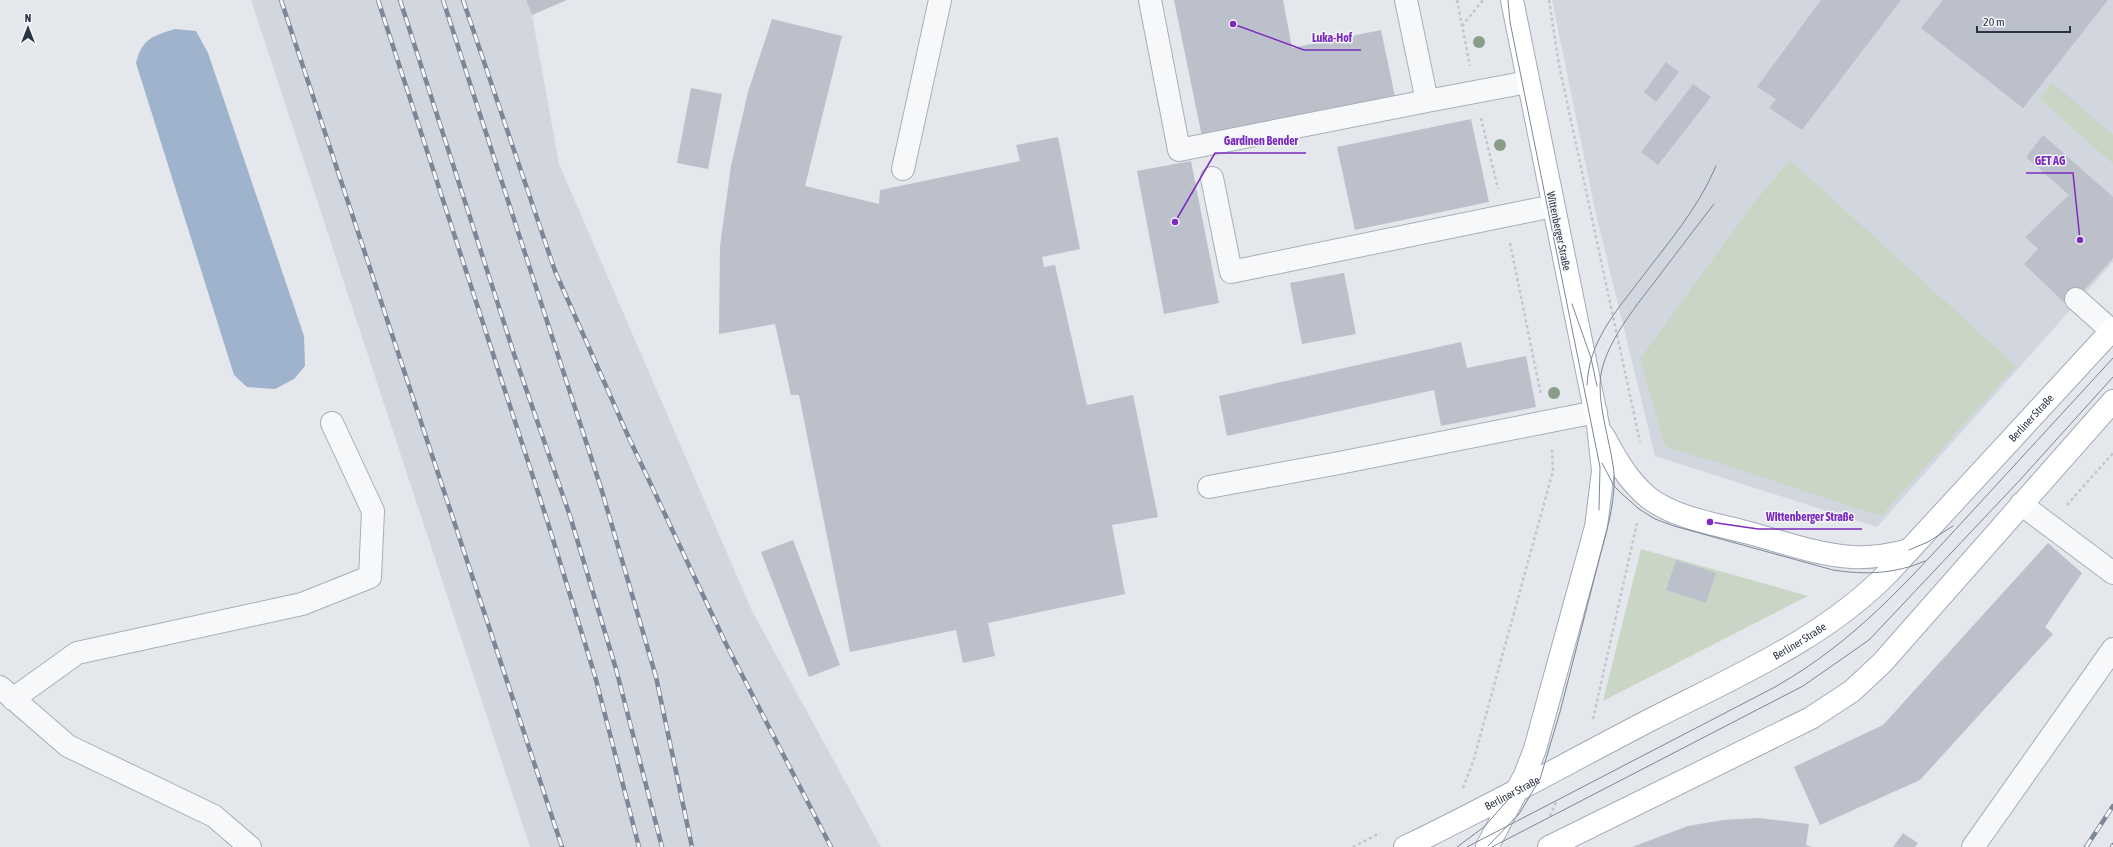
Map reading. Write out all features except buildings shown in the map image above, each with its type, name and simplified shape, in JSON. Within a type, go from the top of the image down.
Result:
[{"type":"main road","name":"Wittenberger Straße","points":[[1512,0],[1597,418],[1603,471],[1599,510],[1572,617],[1535,749],[1514,793]]},
{"type":"main road","name":"Berliner Straße","points":[[1405,847],[1514,793],[1811,634],[1846,611],[1868,593],[1909,550],[2112,330]]},
{"type":"main road","points":[[1549,847],[1804,721],[1836,703],[1864,682],[2113,401]]},
{"type":"main road","points":[[1597,418],[1621,467],[1634,485],[1651,499],[1678,512],[1833,555],[1868,557],[1890,555],[1909,550]]},
{"type":"main road","points":[[1491,840],[1514,793]]},
{"type":"lane","points":[[904,169],[940,0]]},
{"type":"lane","points":[[1150,0],[1179,150],[1528,82]]},
{"type":"lane","points":[[1406,0],[1427,101]]},
{"type":"lane","points":[[1212,178],[1231,272],[1553,206]]},
{"type":"lane","points":[[2076,299],[2112,330]]},
{"type":"lane","points":[[1209,487],[1550,420],[1597,418]]},
{"type":"lane","points":[[250,847],[214,816],[68,746],[6,693],[77,653],[302,604],[370,576],[373,511],[332,422]]},
{"type":"lane","points":[[2021,504],[2050,524],[2113,573]]},
{"type":"lane","points":[[1973,847],[2113,649]]},
{"type":"path","points":[[1457,0],[1475,92],[1505,216],[1544,413],[1550,420],[1553,471],[1473,762],[1463,786]]},
{"type":"path","points":[[1462,27],[1483,0]]},
{"type":"path","points":[[2050,524],[2113,453]]},
{"type":"shaded area","points":[[251,0],[526,0],[532,15],[559,164],[752,611],[881,847],[530,847]]},
{"type":"shaded area","points":[[1552,0],[2113,0],[2113,262],[1877,527],[1655,456],[1595,210]]},
{"type":"green space","points":[[2052,82],[2113,135],[2113,164],[2040,99]]},
{"type":"green space","points":[[1790,160],[2016,366],[1881,516],[1665,446],[1640,359],[1753,204]]},
{"type":"green space","points":[[1641,549],[1808,596],[1603,701]]},
{"type":"water","points":[[175,29],[196,31],[208,53],[304,336],[305,366],[294,379],[275,389],[247,387],[234,375],[136,63],[141,49],[149,40],[160,34]]},
{"type":"tram line","points":[[1508,0],[1510,22],[1600,467],[1599,510]]},
{"type":"tram line","points":[[1587,385],[1592,355],[1604,329],[1691,212],[1709,182],[1716,166]]},
{"type":"tram line","points":[[1488,846],[1519,814],[1540,779],[1560,712],[1610,517],[1614,491],[1614,471],[1600,395],[1602,370],[1607,355],[1623,325],[1714,204]]},
{"type":"tram line","points":[[1572,304],[1591,358],[1597,386]]},
{"type":"tram line","points":[[1467,847],[1775,687],[1830,651],[1900,589],[2113,358]]},
{"type":"tram line","points":[[1492,847],[1803,686],[1869,640],[2019,481],[2113,377]]},
{"type":"tram line","points":[[1602,463],[1614,486],[1639,509],[1655,519],[1674,526],[1845,572],[1868,573],[1891,571],[1925,561]]},
{"type":"tram line","points":[[1909,550],[1928,542],[1953,526]]},
{"type":"tram line","points":[[1457,847],[1484,827],[1514,793]]},
{"type":"railway","points":[[281,0],[562,847]]},
{"type":"railway","points":[[378,0],[547,520],[595,676],[639,847]]},
{"type":"railway","points":[[400,0],[514,354],[570,516],[616,669],[662,847]]},
{"type":"railway","points":[[443,0],[601,488],[656,677],[692,847]]},
{"type":"railway","points":[[463,0],[555,271],[629,438],[726,644],[831,847]]},
{"type":"railway","points":[[2086,847],[2113,806]]},
{"type":"place","name":"Luka-Hof","points":[[1233,24]]},
{"type":"place","name":"Gardinen Bender","points":[[1175,222]]},
{"type":"place","name":"GET AG","points":[[2080,240]]},
{"type":"place","name":"Wittenberger Straße","points":[[1710,522]]}]
